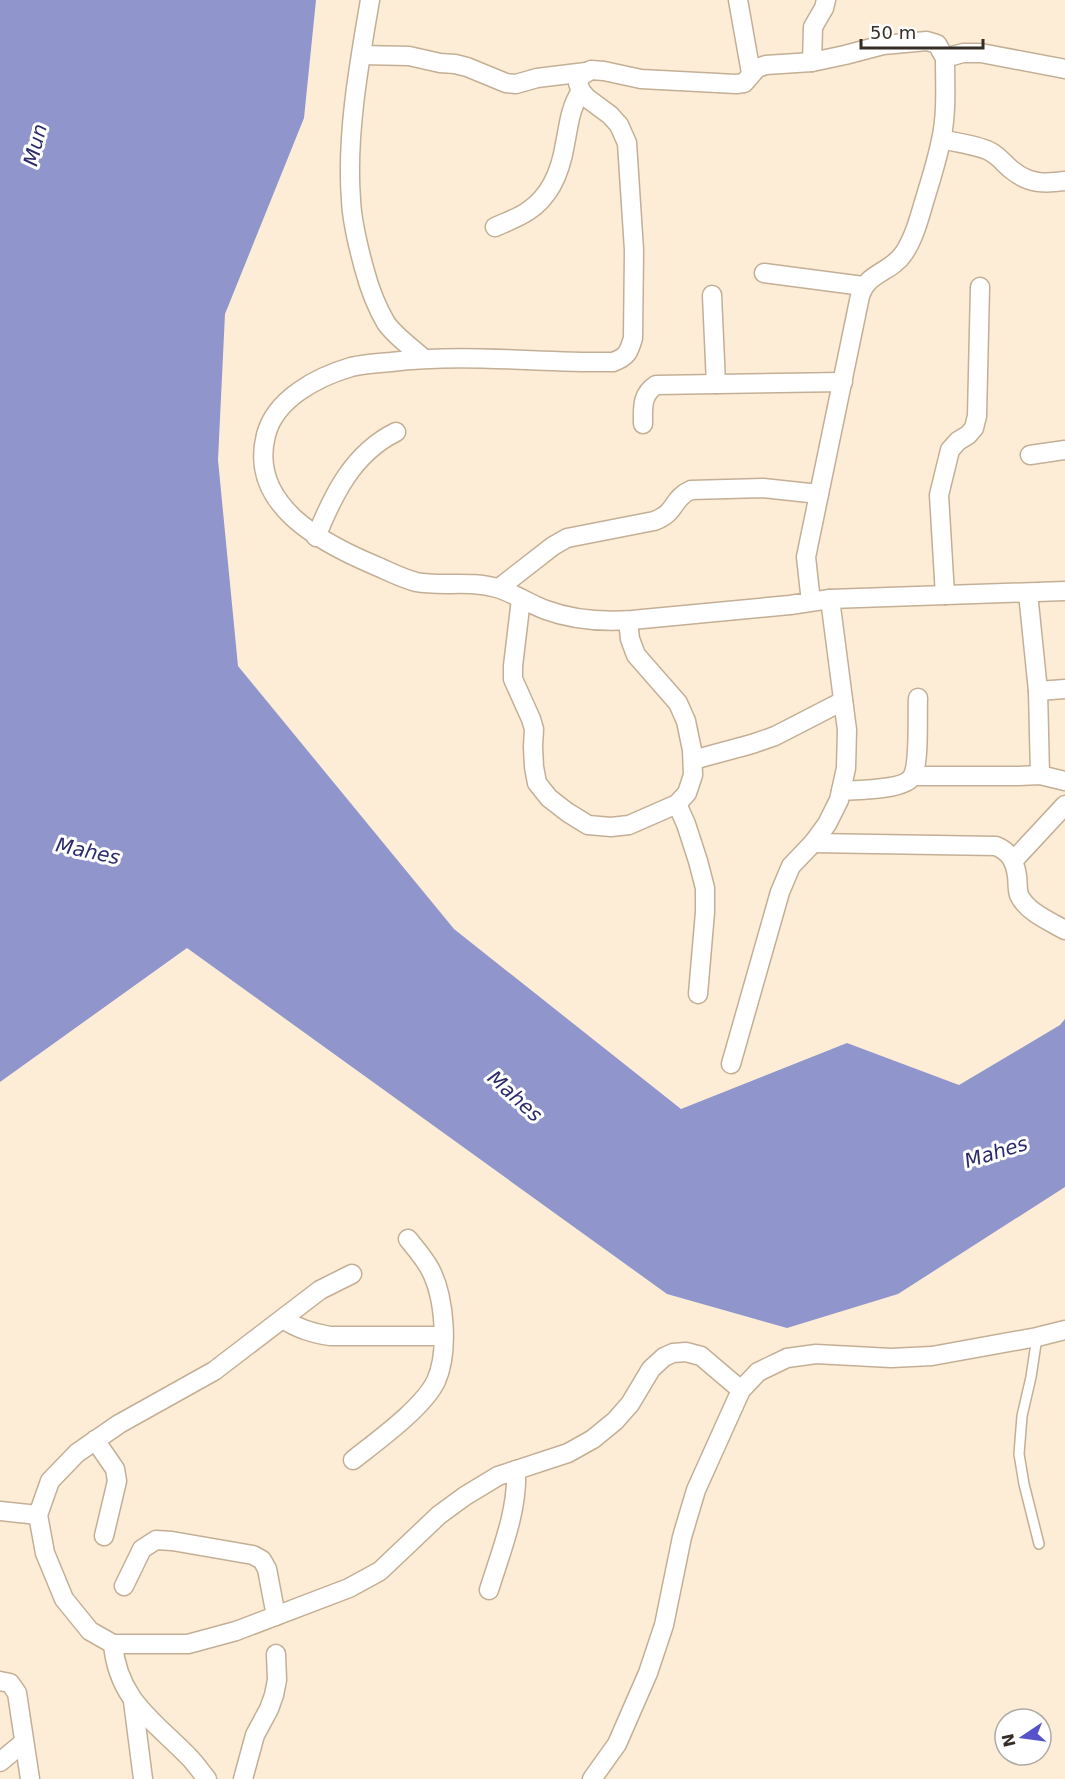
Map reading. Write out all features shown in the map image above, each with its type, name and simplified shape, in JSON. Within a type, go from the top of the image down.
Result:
[{"type":"street","points":[[370,0],[361,54],[351,148],[351,199],[358,246],[377,306],[388,325],[423,358]]},
{"type":"street","points":[[738,0],[752,73]]},
{"type":"street","points":[[812,62],[813,27],[826,0]]},
{"type":"street","points":[[361,54],[408,56],[455,64],[506,83],[516,84],[537,78],[591,70],[641,79],[725,85],[744,83],[757,68],[766,65],[812,62],[845,56],[883,45],[919,41],[937,44],[945,58],[942,139],[918,223],[904,254],[883,272],[871,277],[863,286],[806,557],[811,602]]},
{"type":"street","points":[[945,58],[963,53],[981,54],[1065,69]]},
{"type":"street","points":[[586,72],[578,83],[581,91],[615,120],[627,144],[634,250],[633,338],[629,350],[623,358],[613,362],[423,358],[354,366],[317,380],[288,401],[272,420],[264,441],[264,468],[270,486],[280,504],[295,521],[316,537],[344,552],[405,579],[420,582],[473,583],[499,588],[561,615],[610,621],[790,606],[830,599],[1065,591]]},
{"type":"street","points":[[495,227],[527,212],[536,205],[551,186],[566,144],[570,115],[581,91]]},
{"type":"street","points":[[942,139],[989,151],[1027,180],[1038,183],[1065,181]]},
{"type":"street","points":[[764,273],[863,286]]},
{"type":"street","points":[[945,595],[939,495],[950,450],[974,428],[977,416],[980,287]]},
{"type":"street","points":[[712,296],[716,384]]},
{"type":"street","points":[[644,424],[645,396],[656,384],[843,382]]},
{"type":"street","points":[[316,537],[330,501],[342,481],[359,460],[385,437],[396,432]]},
{"type":"street","points":[[1030,455],[1065,450]]},
{"type":"street","points":[[499,588],[558,543],[579,535],[664,518],[683,494],[691,490],[763,488],[819,494]]},
{"type":"street","points":[[1028,592],[1038,691],[1040,775]]},
{"type":"street","points":[[521,599],[513,679],[534,729],[532,747],[537,783],[549,798],[588,825],[611,827],[629,825],[677,804],[687,793],[693,775],[692,750],[686,721],[678,703],[636,655],[630,639],[628,621]]},
{"type":"street","points":[[731,1064],[780,892],[792,866],[827,824],[839,800],[846,768],[846,730],[830,599]]},
{"type":"street","points":[[1038,691],[1065,689]]},
{"type":"street","points":[[841,791],[897,785],[913,776],[918,698]]},
{"type":"street","points":[[693,760],[752,744],[775,735],[843,701]]},
{"type":"street","points":[[913,776],[1040,775],[1065,781]]},
{"type":"street","points":[[677,804],[695,852],[705,888],[698,993]]},
{"type":"street","points":[[1013,861],[1065,805]]},
{"type":"street","points":[[813,843],[996,846],[1006,850],[1013,861],[1018,888],[1023,900],[1033,912],[1065,930]]},
{"type":"street","points":[[353,1460],[408,1415],[435,1382],[442,1364],[443,1317],[438,1292],[431,1271],[408,1239]]},
{"type":"street","points":[[352,1274],[320,1290],[214,1371],[119,1424],[95,1440],[77,1453],[50,1481],[38,1515],[45,1553],[64,1599],[90,1631],[113,1644],[188,1644],[236,1631],[349,1588],[380,1571],[439,1515],[465,1496],[498,1476],[568,1453],[592,1439],[615,1421],[630,1404],[651,1369],[664,1357],[673,1353],[686,1352],[701,1356],[741,1390]]},
{"type":"street","points":[[283,1319],[295,1327],[330,1336],[444,1336]]},
{"type":"street","points":[[592,1779],[617,1744],[648,1673],[664,1624],[682,1536],[696,1490],[741,1390],[758,1372],[787,1358],[816,1354],[910,1358],[932,1356],[1065,1330]]},
{"type":"street","points":[[95,1440],[115,1469],[117,1481],[104,1536]]},
{"type":"street","points":[[489,1590],[514,1508],[517,1488],[516,1470]]},
{"type":"street","points":[[0,1511],[38,1515]]},
{"type":"street","points":[[124,1587],[142,1549],[156,1540],[254,1555],[262,1560],[267,1569],[276,1616]]},
{"type":"street","points":[[113,1644],[114,1661],[120,1679],[133,1701],[190,1758],[207,1779]]},
{"type":"street","points":[[243,1779],[255,1735],[274,1695],[277,1680],[276,1654]]},
{"type":"street","points":[[0,1681],[10,1683],[17,1693],[30,1779]]},
{"type":"street","points":[[133,1701],[143,1779]]},
{"type":"street","points":[[0,1762],[24,1742]]},
{"type":"lane","points":[[1037,1337],[1022,1416],[1019,1454],[1039,1544]]},
{"type":"water","points":[[0,0],[316,0],[304,118],[225,314],[218,460],[238,666],[454,929],[681,1109],[847,1043],[959,1085],[1060,1025],[1065,1019],[1065,1187],[898,1294],[787,1328],[667,1294],[187,948],[0,1082]]},
{"type":"water label","name":"Mun","points":[[35,145]]},
{"type":"water label","name":"Mahes","points":[[88,851]]},
{"type":"water label","name":"Mahes","points":[[515,1096]]},
{"type":"water label","name":"Mahes","points":[[996,1152]]}]
